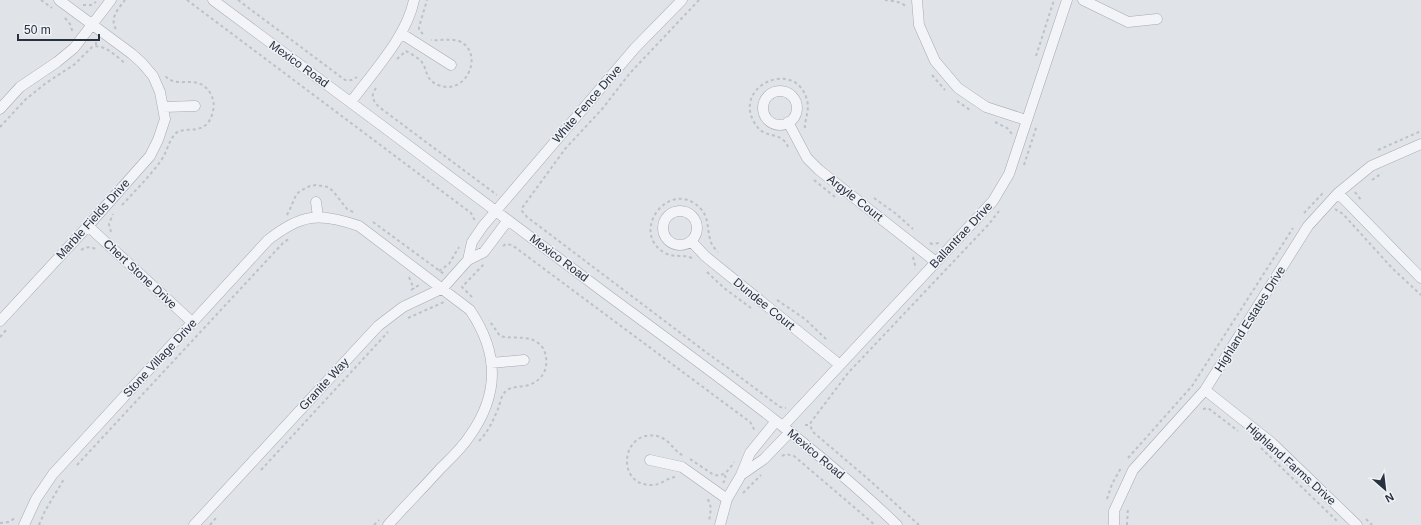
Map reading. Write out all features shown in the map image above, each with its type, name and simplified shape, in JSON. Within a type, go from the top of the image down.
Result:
[{"type":"street","name":"Marble Fields Drive","points":[[0,321],[88,226],[150,156],[158,140],[165,119],[160,92],[153,76],[142,63],[59,0]]},
{"type":"street","points":[[0,109],[20,87],[57,62],[74,48],[111,0]]},
{"type":"street","name":"Mexico Road","points":[[213,0],[783,426],[897,525]]},
{"type":"street","points":[[351,102],[402,34],[412,10],[414,0]]},
{"type":"street","name":"White Fence Drive","points":[[496,211],[635,48],[682,0]]},
{"type":"street","points":[[917,0],[919,25],[935,61],[958,88],[986,107],[1026,120]]},
{"type":"street","name":"Ballantrae Drive","points":[[783,426],[993,202],[1009,174],[1067,0]]},
{"type":"street","points":[[1084,0],[1128,22],[1157,19]]},
{"type":"street","points":[[402,34],[451,65]]},
{"type":"street","points":[[163,107],[195,106]]},
{"type":"street","name":"Argyle Court","points":[[788,122],[807,158],[819,170],[936,262]]},
{"type":"street","name":"Highland Estates Drive","points":[[1114,525],[1114,511],[1133,470],[1205,390],[1308,226],[1332,209],[1341,197],[1371,166],[1421,144]]},
{"type":"street","points":[[1341,197],[1421,278]]},
{"type":"street","points":[[316,202],[318,217]]},
{"type":"street","name":"Granite Way","points":[[468,260],[472,242],[496,211]]},
{"type":"street","name":"Stone Village Drive","points":[[24,525],[36,499],[53,474],[268,240],[284,228],[304,218],[323,216],[340,219],[359,226],[443,288],[470,310],[478,322],[485,338],[491,363],[493,382],[492,389],[480,421],[468,439],[384,522]]},
{"type":"street","name":"Granite Way","points":[[194,525],[378,326],[403,306],[443,288],[468,260],[484,252],[508,220]]},
{"type":"street","name":"Chert Stone Drive","points":[[88,226],[192,322]]},
{"type":"street","name":"Dundee Court","points":[[691,241],[705,256],[840,365]]},
{"type":"street","points":[[491,363],[524,360]]},
{"type":"street","name":"Highland Farms Drive","points":[[1205,390],[1272,443],[1357,525]]},
{"type":"street","points":[[741,475],[764,459],[783,426]]},
{"type":"street","points":[[720,525],[727,499],[741,475],[750,453],[783,426]]},
{"type":"street","points":[[650,460],[682,466],[727,499]]},
{"type":"path","points":[[83,4],[91,5],[98,0]]},
{"type":"path","points":[[119,32],[114,23],[116,12],[126,0]]},
{"type":"path","points":[[187,0],[471,213],[474,217],[474,224]]},
{"type":"path","points":[[238,0],[345,80],[352,80],[359,75]]},
{"type":"path","points":[[393,65],[406,51],[420,59],[432,81],[442,86],[454,86],[464,80],[468,75],[472,65],[472,59],[468,49],[464,45],[460,42],[452,40],[431,40],[419,30],[427,0]]},
{"type":"path","points":[[522,209],[566,149],[630,73],[699,0]]},
{"type":"path","points":[[885,0],[899,2],[905,5],[908,9]]},
{"type":"path","points":[[1034,63],[1054,0]]},
{"type":"path","points":[[109,24],[114,23]]},
{"type":"path","points":[[0,127],[25,100],[46,83],[74,64],[92,47],[96,46],[104,48],[127,64]]},
{"type":"path","points":[[928,70],[948,93]]},
{"type":"path","points":[[112,234],[109,224],[110,219],[160,162],[174,135],[182,130],[196,130],[201,128],[213,114],[214,101],[204,86],[192,81],[177,83],[170,81],[164,75]]},
{"type":"path","points":[[792,152],[782,140],[762,131],[753,121],[750,108],[753,95],[757,89],[773,79],[787,80],[798,86],[806,96],[808,102],[807,116],[804,124],[808,137]]},
{"type":"path","points":[[379,84],[372,95],[372,99],[379,107],[499,196]]},
{"type":"path","points":[[953,97],[974,112]]},
{"type":"path","points":[[991,120],[1010,130],[1012,136]]},
{"type":"path","points":[[1369,181],[1387,170]]},
{"type":"path","points":[[813,179],[837,199]]},
{"type":"path","points":[[281,218],[288,214],[296,195],[300,191],[316,185],[328,187],[347,209],[358,215]]},
{"type":"path","points":[[1357,189],[1341,197],[1332,209],[1342,214],[1392,268],[1421,295]]},
{"type":"path","points":[[871,196],[916,232]]},
{"type":"path","points":[[522,209],[527,217],[706,354],[728,368],[780,407],[787,408],[790,406]]},
{"type":"path","points":[[370,221],[439,271],[449,264],[461,244]]},
{"type":"path","points":[[75,467],[283,243],[296,235]]},
{"type":"path","points":[[926,241],[932,244],[940,243]]},
{"type":"path","points":[[498,249],[506,244],[512,245],[750,422],[754,430],[753,437]]},
{"type":"path","points":[[80,251],[84,248],[91,247],[101,252]]},
{"type":"path","points":[[912,256],[914,258],[915,269],[912,275]]},
{"type":"path","points":[[476,302],[462,287],[488,259]]},
{"type":"path","points":[[408,276],[414,289]]},
{"type":"path","points":[[403,320],[447,300]]},
{"type":"path","points":[[475,446],[486,434],[504,393],[512,388],[530,385],[536,382],[543,374],[547,363],[544,352],[538,343],[527,338],[507,338],[500,336],[488,318]]},
{"type":"path","points":[[0,337],[11,326]]},
{"type":"path","points":[[259,472],[392,329]]},
{"type":"path","points":[[1200,412],[1204,408],[1208,408],[1238,431]]},
{"type":"path","points":[[813,419],[810,425],[813,432],[873,483],[919,525]]},
{"type":"path","points":[[805,425],[810,425]]},
{"type":"path","points":[[680,478],[671,477],[658,485],[641,483],[632,476],[627,466],[626,461],[629,450],[642,438],[647,436],[659,436],[668,441],[677,453],[692,460],[714,475],[718,476],[727,471],[736,460]]},
{"type":"path","points":[[1257,445],[1340,525]]},
{"type":"path","points":[[778,458],[786,454],[794,456],[874,525]]},
{"type":"path","points":[[742,495],[748,486],[763,472]]},
{"type":"path","points":[[39,525],[45,511],[64,479]]},
{"type":"path","points":[[708,498],[710,500],[711,508],[709,525]]},
{"type":"path","points":[[1127,525],[1127,511],[1129,504]]},
{"type":"path","points":[[0,523],[14,520],[18,514]]},
{"type":"path","points":[[1361,514],[1372,525]]},
{"type":"path","points":[[210,525],[217,517]]},
{"type":"path","points":[[374,525],[384,522]]}]
